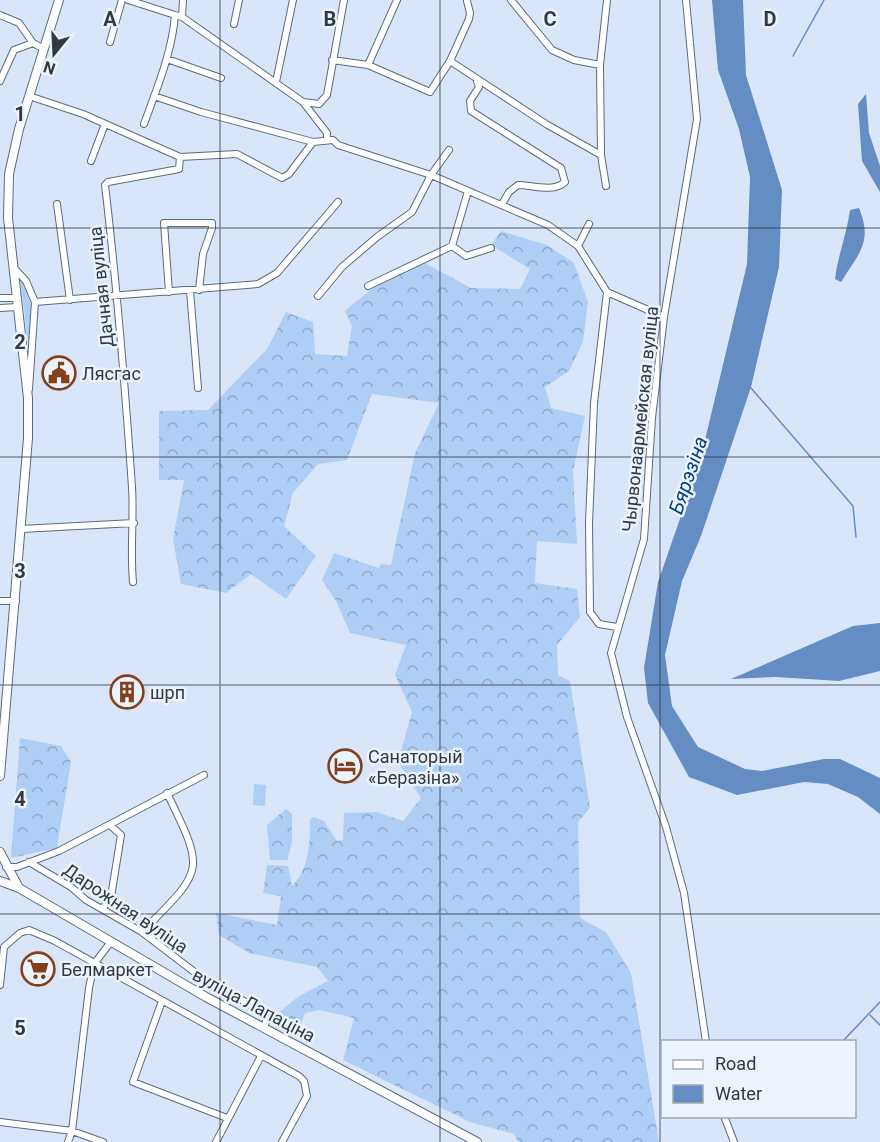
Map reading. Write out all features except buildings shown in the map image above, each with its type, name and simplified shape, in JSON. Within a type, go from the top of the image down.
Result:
[{"type":"main road","points":[[0,776],[28,438],[28,398],[8,218],[9,174],[59,0]]},
{"type":"main road","name":"вуліца Лапаціна","points":[[0,852],[7,875],[0,881],[19,888],[110,943],[477,1142]]},
{"type":"main road","name":"вуліца Лапаціна","points":[[0,860],[19,888]]},
{"type":"street","points":[[110,42],[122,0]]},
{"type":"street","points":[[128,0],[178,16],[276,82],[303,102],[327,133],[327,139]]},
{"type":"street","points":[[144,124],[167,60],[183,0]]},
{"type":"street","points":[[234,24],[239,0]]},
{"type":"street","points":[[276,82],[293,0]]},
{"type":"street","points":[[303,102],[323,102],[327,95],[344,0]]},
{"type":"street","points":[[368,65],[397,0]]},
{"type":"street","points":[[512,0],[552,50],[574,60],[600,65]]},
{"type":"street","points":[[606,186],[601,156],[600,65],[607,0]]},
{"type":"street","name":"Чырвонаармейская вуліца","points":[[686,0],[697,119],[664,317],[652,418],[644,539],[616,627],[612,662],[646,777],[666,827],[684,893],[706,1040]]},
{"type":"street","points":[[332,60],[368,65],[430,92],[450,62],[471,13],[467,1]]},
{"type":"street","points":[[0,15],[19,23],[33,44],[44,49]]},
{"type":"street","points":[[0,81],[14,50],[33,44]]},
{"type":"street","points":[[167,60],[222,78]]},
{"type":"street","points":[[450,62],[546,124],[601,156]]},
{"type":"street","points":[[476,78],[479,87],[470,101],[471,111],[561,168],[565,175],[565,182],[551,188],[518,185],[508,192],[502,204]]},
{"type":"street","points":[[30,96],[83,114],[180,157],[237,154],[282,178],[289,174],[314,142]]},
{"type":"street","points":[[154,96],[201,112],[314,142],[333,140],[338,145],[431,175],[502,204],[548,225],[578,246],[607,292],[664,317]]},
{"type":"street","points":[[91,161],[105,124]]},
{"type":"street","points":[[318,296],[342,267],[377,237],[412,212],[431,175],[449,150]]},
{"type":"street","name":"Дачная вуліца","points":[[133,582],[130,555],[134,549],[134,523],[118,296],[105,185],[108,182],[179,170],[180,157]]},
{"type":"street","points":[[368,286],[452,246],[468,191]]},
{"type":"street","points":[[35,302],[258,284],[277,273],[338,202]]},
{"type":"street","points":[[57,204],[70,300]]},
{"type":"street","points":[[169,292],[164,223],[212,223],[213,228],[203,254],[199,290]]},
{"type":"street","points":[[578,246],[589,224]]},
{"type":"street","points":[[452,246],[466,256],[491,248]]},
{"type":"street","points":[[13,267],[26,281],[35,302],[28,398]]},
{"type":"street","points":[[190,291],[198,388]]},
{"type":"street","points":[[607,292],[594,403],[589,522],[590,612],[599,624],[616,627]]},
{"type":"street","points":[[0,298],[17,298]]},
{"type":"street","points":[[0,308],[18,307]]},
{"type":"street","points":[[21,529],[134,523]]},
{"type":"street","points":[[0,601],[16,601]]},
{"type":"street","points":[[6,867],[17,867],[59,851],[111,826],[167,793],[204,775]]},
{"type":"street","points":[[142,932],[181,893],[195,865],[189,839],[167,793]]},
{"type":"street","points":[[102,909],[111,897],[121,835],[111,826]]},
{"type":"street","name":"Дарожная вуліца","points":[[29,862],[142,932],[197,974],[268,1015],[264,1028]]},
{"type":"street","points":[[0,985],[4,947],[8,942],[29,930],[55,941],[299,1076],[304,1081],[307,1096],[282,1142]]},
{"type":"street","points":[[68,1142],[72,1131],[88,988],[94,964],[110,943]]},
{"type":"street","points":[[162,1001],[133,1082],[227,1118]]},
{"type":"street","points":[[216,1142],[261,1056]]},
{"type":"street","points":[[725,1118],[734,1142]]},
{"type":"street","points":[[0,1122],[72,1131],[103,1142]]},
{"type":"green space","points":[[501,231],[547,245],[574,263],[588,302],[583,342],[569,371],[545,387],[551,408],[585,416],[573,471],[577,544],[537,541],[535,583],[577,589],[580,617],[557,645],[558,675],[570,681],[590,808],[578,822],[580,918],[606,932],[631,973],[659,1142],[518,1142],[514,1134],[470,1122],[343,1060],[354,1018],[320,1010],[305,1013],[297,1033],[270,1020],[299,996],[328,981],[317,967],[249,953],[219,935],[216,913],[277,925],[281,896],[263,893],[267,865],[288,866],[292,886],[305,864],[309,846],[310,820],[314,817],[324,821],[337,841],[343,840],[344,813],[377,812],[403,821],[421,798],[398,762],[412,712],[395,675],[406,645],[350,633],[336,601],[322,580],[334,553],[379,568],[381,564],[391,565],[415,453],[439,403],[372,394],[347,460],[318,464],[293,493],[284,526],[316,556],[286,599],[251,574],[226,593],[181,584],[173,539],[184,480],[159,480],[159,411],[208,410],[267,349],[286,312],[313,322],[315,354],[347,356],[352,326],[345,311],[386,277],[425,263],[471,288],[520,289],[530,269],[491,245]]},
{"type":"green space","points":[[20,277],[32,307],[29,352]]},
{"type":"green space","points":[[20,738],[61,746],[71,762],[57,848],[11,858]]},
{"type":"green space","points":[[254,784],[266,785],[265,806],[253,805]]},
{"type":"green space","points":[[286,809],[292,814],[292,843],[287,860],[270,860],[267,825]]},
{"type":"water","points":[[712,0],[743,0],[746,75],[782,190],[779,267],[751,387],[701,536],[682,581],[665,655],[672,706],[698,747],[745,769],[762,771],[824,759],[840,759],[880,778],[880,814],[858,797],[828,784],[804,782],[737,795],[689,777],[648,703],[644,668],[658,582],[700,461],[747,264],[750,177],[739,129],[718,70]]},
{"type":"water","points":[[866,94],[869,133],[880,166],[880,192],[862,161],[858,104]]},
{"type":"water","points":[[859,208],[865,230],[864,239],[858,255],[841,282],[835,279],[850,210]]},
{"type":"water","points":[[880,623],[880,671],[839,681],[776,677],[731,679],[853,626]]},
{"type":"waterway","points":[[793,56],[824,0]]},
{"type":"waterway","points":[[751,388],[853,506],[856,537]]},
{"type":"waterway","points":[[844,1040],[880,1002]]},
{"type":"waterway","points":[[870,1015],[880,1025]]},
{"type":"place","name":"Лясгас","points":[[59,373]]},
{"type":"place","name":"шрп","points":[[127,692]]},
{"type":"place","name":"Санаторый «Беразіна»","points":[[345,766]]},
{"type":"place","name":"Белмаркет","points":[[38,969]]},
{"type":"water label","name":"Бярэзіна","points":[[688,475]]}]
